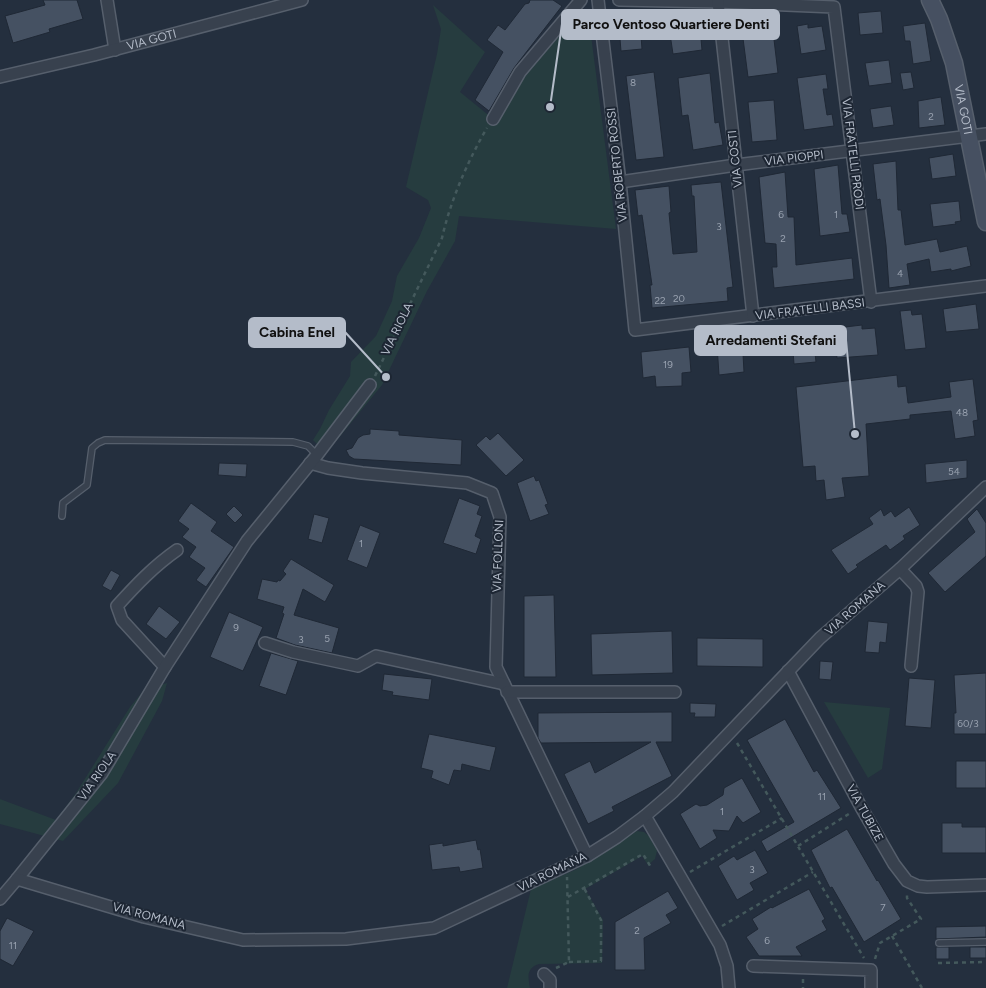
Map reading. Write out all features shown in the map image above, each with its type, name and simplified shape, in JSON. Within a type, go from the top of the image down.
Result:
[{"type":"street","points":[[107,0],[115,50]]},
{"type":"street","name":"VIA GOTI","points":[[0,77],[115,50],[302,0]]},
{"type":"street","points":[[492,119],[520,72],[581,0]]},
{"type":"street","name":"VIA ROBERTO ROSSI","points":[[598,0],[620,182],[635,330]]},
{"type":"street","points":[[619,0],[718,2]]},
{"type":"street","name":"VIA GOTI","points":[[930,0],[939,19],[954,63],[986,222]]},
{"type":"street","name":"VIA FRATELLI PRODI","points":[[718,2],[834,7],[871,302]]},
{"type":"street","name":"VIA COSTI","points":[[718,2],[753,316]]},
{"type":"street","name":"VIA PIOPPI","points":[[620,182],[736,164],[986,134]]},
{"type":"street","name":"VIA FRATELLI BASSI","points":[[635,330],[871,302],[986,286]]},
{"type":"street","name":"VIA RIOLA","points":[[17,878],[102,773],[165,667],[247,540],[370,385]]},
{"type":"street","name":"VIA FOLLONI","points":[[313,459],[328,468],[467,483],[492,493],[500,517],[496,667],[587,856]]},
{"type":"street","name":"VIA ROMANA","points":[[17,878],[144,917],[243,940],[346,939],[434,928],[587,856],[645,816],[673,792],[820,638],[900,569],[986,487]]},
{"type":"street","points":[[165,667],[122,620],[117,606],[155,566],[177,550]]},
{"type":"street","points":[[900,569],[916,586],[918,592],[911,666]]},
{"type":"street","points":[[265,643],[293,652],[358,666],[376,656],[506,688],[675,692]]},
{"type":"street","name":"VIA TUBIZE","points":[[788,671],[861,807],[894,864],[907,881]]},
{"type":"street","points":[[645,816],[713,932],[725,957],[729,988]]},
{"type":"street","points":[[0,898],[17,878]]},
{"type":"street","points":[[907,881],[918,886],[927,887],[986,885]]},
{"type":"street","points":[[752,966],[871,970],[871,988]]},
{"type":"street","points":[[544,974],[550,980],[550,988]]},
{"type":"lane","points":[[62,516],[64,502],[87,485],[92,448],[105,440],[293,442],[308,446],[313,459]]},
{"type":"lane","points":[[939,943],[986,942]]},
{"type":"path","name":"VIA RIOLA","points":[[370,385],[442,238],[447,215],[479,142],[492,119]]},
{"type":"path","points":[[728,735],[740,746],[871,970]]},
{"type":"path","points":[[798,846],[861,807]]},
{"type":"path","points":[[682,877],[782,818]]},
{"type":"path","points":[[568,897],[643,854],[652,869]]},
{"type":"path","points":[[567,866],[569,962]]},
{"type":"path","points":[[713,932],[813,872]]},
{"type":"path","points":[[871,970],[880,943],[921,920],[907,898],[907,881]]},
{"type":"path","points":[[544,974],[569,962],[601,961],[601,920],[584,888]]},
{"type":"path","points":[[892,936],[922,988]]},
{"type":"path","points":[[938,963],[986,962]]},
{"type":"green space","points":[[433,5],[485,52],[460,92],[492,118],[574,8],[588,12],[616,229],[459,216],[455,241],[427,291],[382,385],[337,440],[324,451],[313,440],[350,376],[351,362],[376,336],[392,301],[397,276],[419,238],[431,208],[428,200],[406,187],[437,54],[441,29]]},
{"type":"green space","points":[[167,683],[162,701],[118,783],[63,841],[0,824],[0,799],[56,820],[76,793],[130,707],[144,690]]},
{"type":"green space","points":[[824,702],[890,708],[882,769],[868,778]]},
{"type":"green space","points":[[637,831],[644,832],[649,836],[657,851],[655,859],[648,865],[642,856],[585,889],[603,920],[602,963],[539,964],[530,970],[530,988],[507,988],[531,889],[577,869]]},
{"type":"building","points":[[43,0],[77,0],[83,19],[49,29],[50,32],[13,43],[5,16],[45,5]]},
{"type":"building","points":[[530,0],[553,0],[562,6],[514,68],[489,111],[475,100],[503,52],[487,40],[498,25],[505,30]]},
{"type":"building","points":[[881,11],[883,33],[860,35],[858,13]]},
{"type":"building","points":[[654,12],[655,24],[699,17],[702,50],[673,54],[670,34],[641,36],[642,49],[621,51],[618,15]]},
{"type":"building","points":[[756,21],[757,25],[772,23],[778,73],[748,77],[741,23]]},
{"type":"building","points":[[925,23],[931,61],[913,64],[910,41],[905,41],[903,26]]},
{"type":"building","points":[[808,24],[808,28],[822,26],[826,50],[801,54],[797,26]]},
{"type":"building","points":[[889,60],[892,83],[869,86],[865,63]]},
{"type":"building","points":[[654,72],[664,157],[636,160],[626,76]]},
{"type":"building","points":[[911,72],[914,88],[903,90],[900,73]]},
{"type":"building","points":[[710,73],[715,123],[719,122],[723,145],[693,150],[688,115],[682,116],[678,78]]},
{"type":"building","points":[[826,74],[828,89],[823,89],[827,115],[832,114],[834,126],[804,130],[797,78]]},
{"type":"building","points":[[941,97],[945,125],[919,128],[918,101]]},
{"type":"building","points":[[774,100],[777,140],[752,142],[748,102]]},
{"type":"building","points":[[891,106],[894,125],[873,128],[870,109]]},
{"type":"building","points":[[953,154],[956,176],[932,179],[929,158]]},
{"type":"building","points":[[896,161],[898,210],[901,210],[905,245],[937,239],[940,252],[967,246],[971,266],[951,271],[951,269],[931,272],[929,259],[907,264],[910,285],[889,288],[886,245],[880,199],[877,200],[873,164]]},
{"type":"building","points":[[838,165],[842,214],[847,214],[850,232],[820,236],[814,169]]},
{"type":"building","points":[[785,172],[788,217],[794,217],[796,265],[852,258],[854,279],[774,288],[772,267],[777,267],[776,244],[765,243],[759,177]]},
{"type":"building","points":[[721,182],[733,287],[727,288],[728,301],[652,308],[650,285],[652,285],[642,215],[638,216],[635,190],[669,186],[671,212],[669,213],[673,254],[697,252],[694,196],[692,196],[691,185]]},
{"type":"building","points":[[959,201],[961,221],[955,222],[956,224],[933,227],[930,204]]},
{"type":"building","points":[[976,304],[979,329],[946,332],[943,309]]},
{"type":"building","points":[[911,310],[912,315],[922,314],[926,348],[905,350],[900,311]]},
{"type":"building","points":[[862,325],[862,329],[875,328],[878,355],[837,358],[834,331],[846,330],[845,327]]},
{"type":"building","points":[[789,326],[790,330],[812,327],[816,362],[794,364],[793,351],[772,353],[769,328]]},
{"type":"building","points":[[742,336],[744,372],[719,375],[717,345],[725,344],[725,338]]},
{"type":"building","points":[[689,347],[691,372],[682,373],[682,386],[656,387],[655,376],[643,378],[641,352]]},
{"type":"building","points":[[897,375],[898,387],[906,386],[908,403],[951,397],[949,382],[973,379],[978,420],[973,421],[975,436],[955,439],[951,411],[910,415],[910,419],[866,424],[869,476],[842,478],[845,497],[826,500],[824,480],[816,481],[815,466],[803,467],[796,387]]},
{"type":"building","points":[[370,429],[399,431],[399,435],[462,440],[461,465],[354,459],[349,456],[346,450],[352,448],[358,438],[370,434]]},
{"type":"building","points":[[498,433],[524,460],[506,476],[476,445],[486,436],[490,440]]},
{"type":"building","points":[[967,460],[967,478],[926,483],[925,464]]},
{"type":"building","points":[[219,463],[247,464],[246,477],[218,475]]},
{"type":"building","points":[[534,476],[536,481],[539,480],[548,504],[545,505],[549,514],[530,521],[517,483]]},
{"type":"building","points":[[459,498],[480,506],[477,514],[482,516],[475,536],[481,539],[476,554],[443,543]]},
{"type":"building","points":[[191,503],[217,522],[211,531],[234,547],[206,587],[196,580],[205,568],[189,557],[196,547],[182,537],[189,529],[178,521]]},
{"type":"building","points":[[234,506],[243,515],[235,523],[226,514]]},
{"type":"building","points":[[909,507],[920,525],[903,536],[905,539],[890,550],[886,545],[856,565],[858,567],[848,574],[831,550],[873,524],[869,518],[881,509],[884,516],[891,511],[895,517]]},
{"type":"building","points":[[977,509],[986,523],[986,556],[945,592],[928,573],[975,532],[967,519]]},
{"type":"building","points":[[314,514],[329,518],[322,543],[308,539]]},
{"type":"building","points":[[360,525],[380,533],[367,568],[347,560]]},
{"type":"building","points":[[291,559],[334,585],[325,602],[303,589],[294,615],[339,628],[332,653],[295,645],[276,638],[284,614],[282,613],[284,607],[257,599],[262,579],[280,581],[286,574],[283,571]]},
{"type":"building","points":[[111,570],[120,575],[111,591],[102,586]]},
{"type":"building","points":[[554,595],[556,677],[524,677],[524,596]]},
{"type":"building","points":[[159,606],[180,622],[166,639],[146,624]]},
{"type":"building","points":[[229,612],[263,627],[243,671],[210,657]]},
{"type":"building","points":[[868,621],[888,623],[886,643],[880,642],[879,653],[865,652]]},
{"type":"building","points":[[672,631],[673,673],[592,675],[591,634]]},
{"type":"building","points":[[697,638],[763,639],[763,667],[697,666]]},
{"type":"building","points":[[271,653],[298,661],[286,695],[259,686]]},
{"type":"building","points":[[820,661],[833,662],[831,680],[819,679]]},
{"type":"building","points":[[986,673],[986,734],[954,734],[954,713],[956,713],[954,675]]},
{"type":"building","points":[[384,674],[432,679],[429,700],[392,695],[393,692],[382,690]]},
{"type":"building","points":[[909,678],[935,680],[931,728],[905,726]]},
{"type":"building","points":[[690,703],[716,704],[715,717],[694,717],[695,713],[690,713]]},
{"type":"building","points":[[672,712],[672,742],[656,742],[672,776],[612,807],[614,811],[588,824],[564,774],[590,761],[595,773],[651,742],[541,743],[538,738],[538,713]]},
{"type":"building","points":[[785,719],[814,772],[817,770],[841,808],[767,852],[761,841],[794,822],[747,740]]},
{"type":"building","points":[[429,734],[496,747],[490,771],[462,764],[461,771],[454,770],[449,785],[431,778],[433,771],[421,768]]},
{"type":"building","points":[[956,761],[986,761],[986,788],[956,788]]},
{"type":"building","points":[[742,778],[761,812],[743,823],[737,816],[729,831],[713,830],[717,838],[700,849],[680,814],[696,804],[700,806],[707,805],[723,795],[724,788]]},
{"type":"building","points":[[942,823],[962,823],[962,827],[986,827],[986,853],[942,853]]},
{"type":"building","points":[[847,829],[901,919],[864,942],[832,887],[830,888],[811,850]]},
{"type":"building","points":[[476,840],[478,850],[480,849],[483,868],[460,872],[459,867],[432,870],[429,845],[443,843],[443,846]]},
{"type":"building","points":[[755,850],[768,873],[750,883],[754,890],[737,900],[718,866],[734,856],[737,860]]},
{"type":"building","points":[[809,889],[825,919],[822,921],[827,930],[796,947],[802,956],[759,956],[746,937],[758,929],[752,919],[771,907]]},
{"type":"building","points":[[668,891],[678,908],[666,915],[671,923],[644,938],[645,970],[615,970],[615,922]]},
{"type":"building","points":[[7,918],[34,931],[13,966],[0,959],[0,931]]},
{"type":"building","points":[[986,926],[986,937],[936,939],[936,927]]},
{"type":"building","points":[[936,947],[949,947],[949,959],[936,959]]},
{"type":"building","points":[[970,947],[986,947],[986,958],[970,958]]},
{"type":"place","name":"Parco Ventoso Quartiere Denti","points":[[550,107]]},
{"type":"place","name":"Cabina Enel","points":[[386,377]]},
{"type":"place","name":"Arredamenti Stefani","points":[[855,434]]}]
